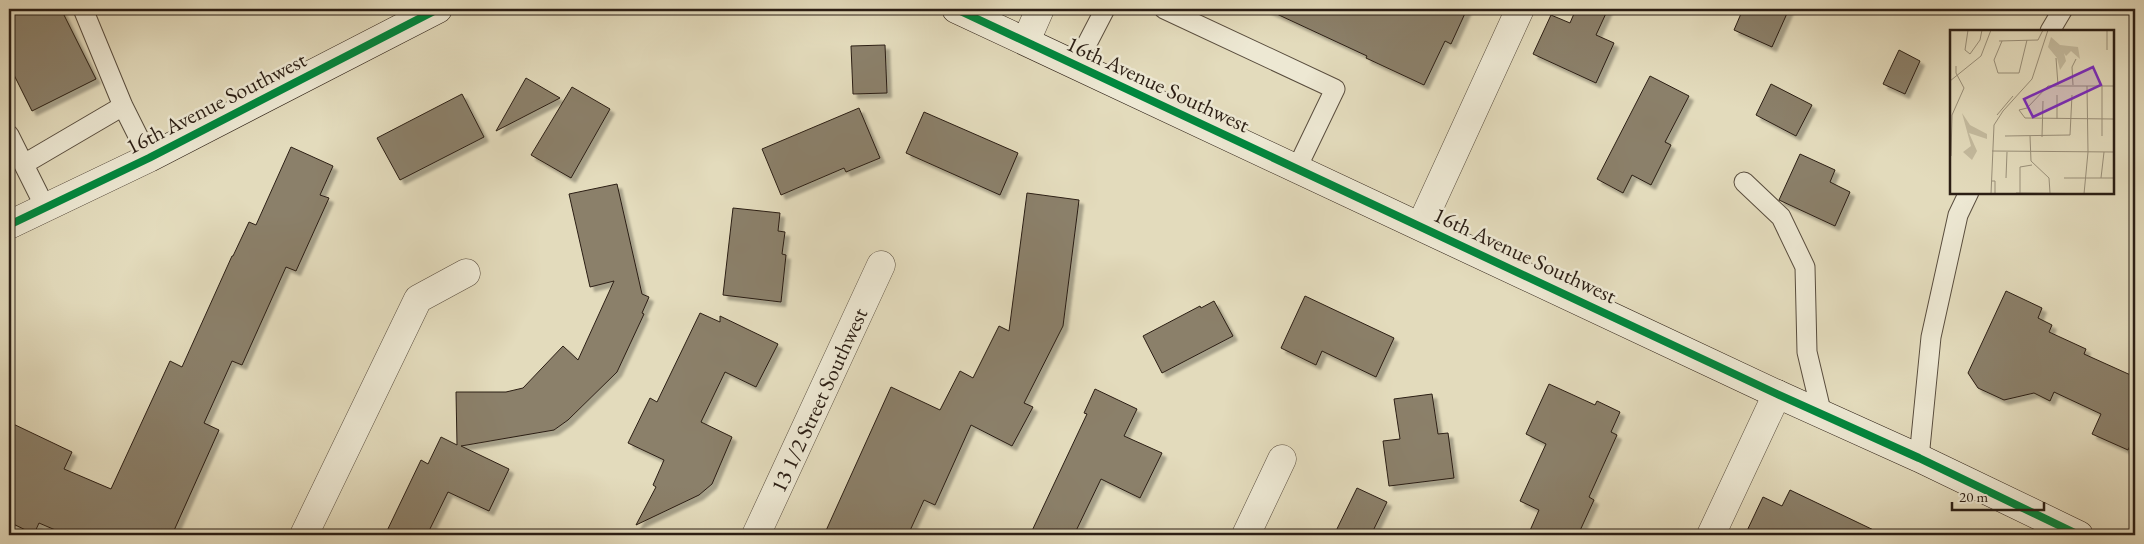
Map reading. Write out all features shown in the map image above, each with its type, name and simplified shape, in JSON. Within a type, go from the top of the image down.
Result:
[{"type":"street","name":"16th Avenue Southwest","points":[[9,225],[149,158],[438,9]]},
{"type":"street","name":"16th Avenue Southwest","points":[[956,9],[1822,415],[1919,458],[2079,535]]},
{"type":"street","points":[[1026,41],[1040,9]]},
{"type":"street","points":[[1421,226],[1520,9]]},
{"type":"street","name":"13 1/2 Street Southwest","points":[[756,535],[882,265]]},
{"type":"street","points":[[304,535],[418,299],[466,273]]},
{"type":"street","points":[[1711,535],[1777,394]]},
{"type":"street","points":[[1246,535],[1282,459]]},
{"type":"lane","points":[[82,9],[149,158]]},
{"type":"lane","points":[[1076,65],[1105,9]]},
{"type":"lane","points":[[1164,9],[1336,88],[1297,168]]},
{"type":"lane","points":[[2051,30],[2063,9]]},
{"type":"lane","points":[[24,164],[124,106]]},
{"type":"lane","points":[[9,135],[46,207]]},
{"type":"lane","points":[[1744,182],[1782,217],[1805,267],[1807,352],[1822,415]]},
{"type":"lane","points":[[1919,458],[1931,337],[1958,215],[1967,194]]},
{"type":"building","points":[[9,9],[61,9],[96,79],[32,111],[9,65]]},
{"type":"building","points":[[1266,9],[1467,9],[1451,44],[1445,41],[1424,85]]},
{"type":"building","points":[[1576,9],[1608,9],[1596,35],[1614,43],[1596,83],[1533,54],[1551,15],[1570,23]]},
{"type":"building","points":[[1743,9],[1789,9],[1772,47],[1734,30]]},
{"type":"building","points":[[885,45],[887,93],[853,94],[851,46]]},
{"type":"building","points":[[1899,50],[1920,61],[1905,94],[1883,84]]},
{"type":"building","points":[[1650,76],[1689,96],[1665,142],[1671,145],[1651,185],[1632,175],[1623,193],[1597,179]]},
{"type":"building","points":[[526,78],[560,98],[496,131]]},
{"type":"building","points":[[1771,84],[1812,105],[1796,136],[1756,115]]},
{"type":"building","points":[[572,87],[610,109],[571,178],[531,155]]},
{"type":"building","points":[[462,94],[484,137],[400,180],[377,138]]},
{"type":"building","points":[[859,108],[880,158],[846,172],[844,168],[781,195],[762,149]]},
{"type":"building","points":[[924,112],[1018,153],[1000,195],[906,153]]},
{"type":"building","points":[[291,147],[333,166],[320,195],[329,198],[296,271],[286,267],[242,365],[232,361],[204,423],[219,430],[172,535],[67,535],[39,523],[34,534],[9,522],[9,422],[72,452],[64,469],[111,489],[170,361],[182,367],[232,256],[249,222],[256,225]]},
{"type":"building","points":[[1800,154],[1835,170],[1830,182],[1850,192],[1835,226],[1779,200]]},
{"type":"building","points":[[617,184],[642,294],[649,297],[642,313],[644,314],[617,372],[568,420],[554,430],[461,446],[509,469],[489,511],[448,492],[427,535],[385,535],[421,460],[428,464],[441,437],[457,445],[456,392],[506,392],[523,388],[563,346],[578,360],[614,281],[590,287],[569,194]]},
{"type":"building","points":[[1027,193],[1079,200],[1063,326],[1024,403],[1033,407],[1012,446],[971,425],[935,505],[924,500],[908,535],[824,535],[891,387],[940,410],[960,371],[973,378],[999,326],[1009,331]]},
{"type":"building","points":[[733,208],[780,213],[778,231],[785,232],[782,254],[786,255],[781,302],[723,295]]},
{"type":"building","points":[[2006,291],[2042,308],[2038,318],[2052,325],[2049,332],[2086,349],[2084,354],[2135,377],[2135,435],[2128,450],[2092,434],[2101,414],[2054,392],[2050,401],[2034,393],[2004,400],[1978,388],[1968,373]]},
{"type":"building","points":[[1305,296],[1394,338],[1376,377],[1322,351],[1316,365],[1281,348]]},
{"type":"building","points":[[1214,301],[1233,336],[1162,373],[1143,336],[1200,306],[1201,308]]},
{"type":"building","points":[[700,313],[720,322],[720,316],[778,344],[756,387],[725,372],[701,422],[732,437],[712,484],[699,495],[636,525],[656,487],[653,485],[664,460],[628,443],[650,398],[657,402]]},
{"type":"building","points":[[1549,384],[1595,405],[1597,401],[1620,412],[1611,432],[1617,435],[1589,497],[1594,500],[1578,535],[1528,535],[1539,510],[1520,501],[1546,444],[1526,434]]},
{"type":"building","points":[[1095,389],[1137,409],[1124,436],[1162,453],[1140,498],[1101,479],[1074,535],[1030,535],[1087,414],[1084,413]]},
{"type":"building","points":[[1432,394],[1438,434],[1448,433],[1454,478],[1389,486],[1383,441],[1400,439],[1394,399]]},
{"type":"building","points":[[1357,488],[1387,502],[1371,535],[1334,535]]},
{"type":"building","points":[[1790,490],[1884,535],[1745,535],[1763,497],[1782,506]]},
{"type":"cycle path","points":[[9,225],[149,158],[438,9]]},
{"type":"cycle path","points":[[956,9],[1777,394],[1919,458],[2079,535]]}]
